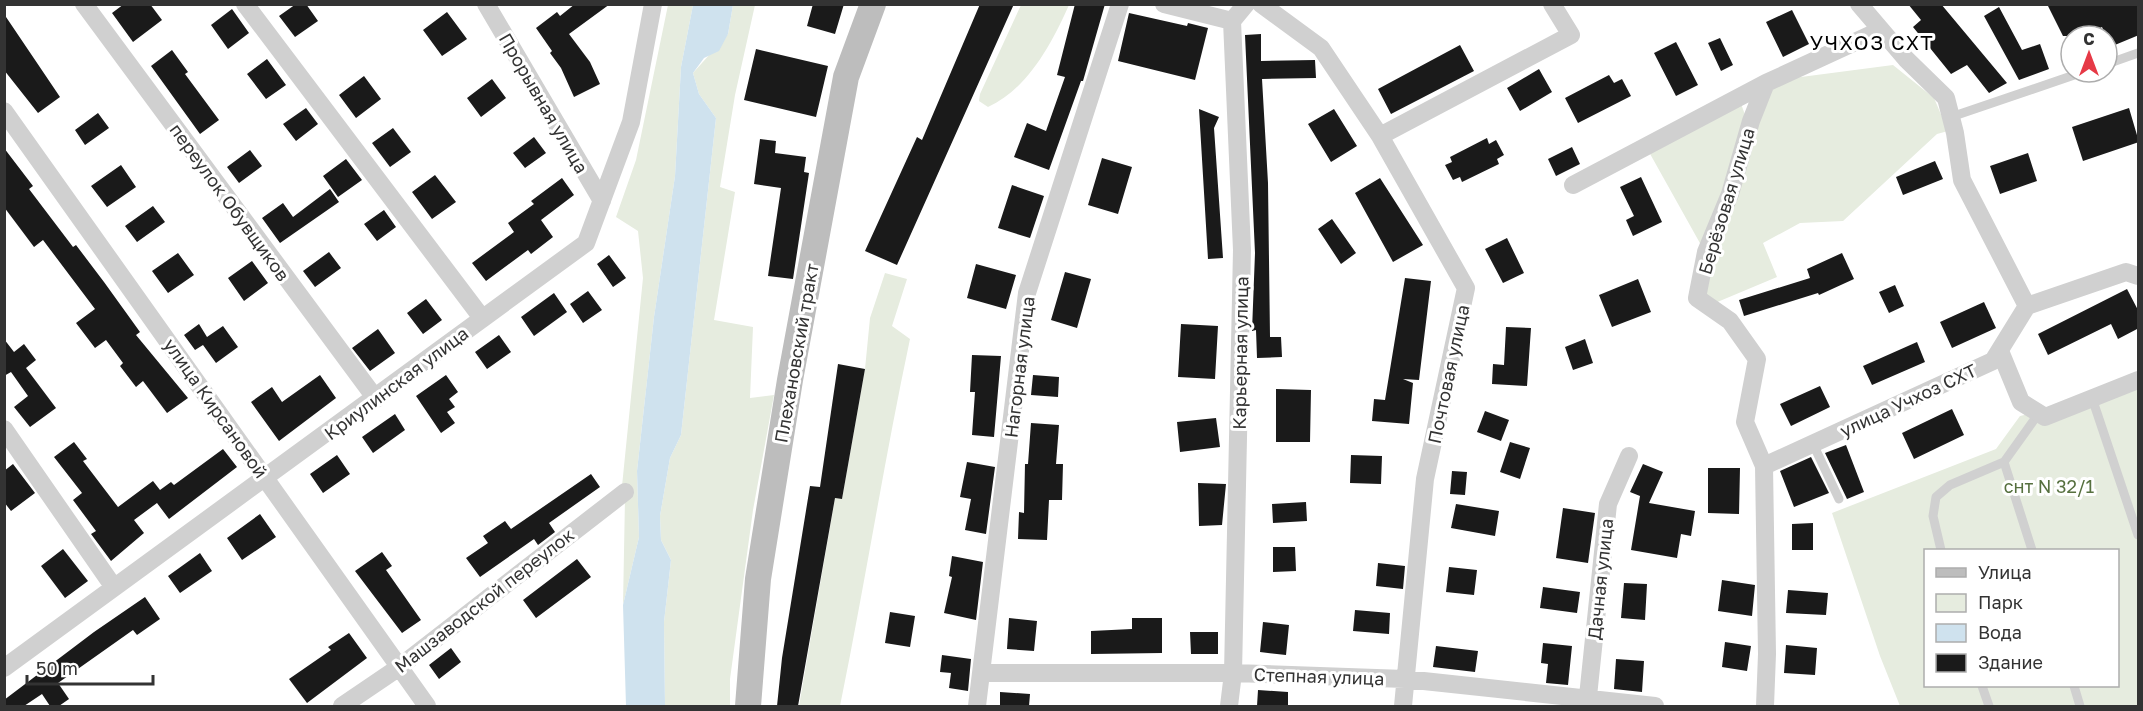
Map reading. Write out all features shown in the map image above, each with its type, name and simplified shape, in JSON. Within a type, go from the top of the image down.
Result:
[{"type":"street","name":"переулок Обувщиков","points":[[84,4],[376,399]]},
{"type":"street","points":[[245,4],[482,318]]},
{"type":"street","name":"Прорывная улица","points":[[486,4],[602,201]]},
{"type":"street","name":"Криулинская улица","points":[[4,668],[113,586],[376,399],[482,318],[586,243],[631,122],[653,4]]},
{"type":"street","name":"Плехановский тракт","points":[[748,706],[758,579],[790,380],[846,77],[873,4]]},
{"type":"street","name":"Нагорная улица","points":[[976,706],[1027,293],[1120,4]]},
{"type":"street","points":[[1164,4],[1185,7],[1232,21],[1246,4]]},
{"type":"street","name":"Почтовая улица","points":[[1261,4],[1321,48],[1380,136],[1466,288],[1425,479],[1403,706]]},
{"type":"street","points":[[1380,136],[1570,35],[1552,4]]},
{"type":"street","points":[[1859,4],[1946,98],[1962,180],[2027,306],[2126,272],[2139,276]]},
{"type":"street","name":"Карьерная улица","points":[[1229,706],[1233,673],[1242,250],[1232,21]]},
{"type":"street","points":[[1573,185],[1766,83],[1881,30]]},
{"type":"street","name":"Берёзовая улица","points":[[1765,706],[1767,654],[1764,466],[1745,422],[1757,359],[1730,321],[1697,298],[1706,252],[1730,194],[1751,121],[1766,83]]},
{"type":"street","name":"улица Кирсановой","points":[[4,111],[427,706]]},
{"type":"street","name":"улица Учхоз СХТ","points":[[1764,466],[1993,362],[2027,306]]},
{"type":"street","points":[[2000,351],[2021,402],[2045,417],[2139,380]]},
{"type":"street","points":[[4,429],[113,586]]},
{"type":"street","name":"Дачная улица","points":[[1588,702],[1608,504],[1629,456]]},
{"type":"street","name":"Машзаводской переулок","points":[[342,706],[398,668],[625,492]]},
{"type":"street","name":"Степная улица","points":[[981,673],[1233,673],[1405,679],[1588,702],[1655,706]]},
{"type":"lane","points":[[2119,60],[2139,53]]},
{"type":"lane","points":[[1951,117],[2059,80]]},
{"type":"lane","points":[[2092,398],[2139,535]]},
{"type":"lane","points":[[1941,549],[1933,516],[1936,497],[1950,485],[2004,462],[2039,413]]},
{"type":"lane","points":[[1813,444],[1839,499]]},
{"type":"lane","points":[[2004,462],[2032,549]]},
{"type":"lane","points":[[1982,687],[1989,706]]},
{"type":"lane","points":[[2074,687],[2080,706]]},
{"type":"green space","points":[[668,5],[693,5],[681,67],[675,176],[654,317],[637,471],[639,537],[623,605],[625,498],[622,486],[643,278],[638,231],[616,217],[636,160]]},
{"type":"green space","points":[[733,5],[755,5],[735,95],[720,187],[735,192],[714,320],[753,327],[750,398],[774,395],[753,510],[730,679],[730,706],[665,706],[664,622],[671,560],[661,540],[660,516],[670,458],[681,435],[716,118],[699,94],[693,73],[728,34]]},
{"type":"green space","points":[[1021,5],[1069,5],[1055,34],[1027,77],[1002,99],[988,107],[979,101],[980,94]]},
{"type":"green space","points":[[1893,65],[1934,98],[1948,131],[1937,134],[1843,221],[1800,223],[1763,243],[1777,277],[1715,303],[1703,296],[1710,253],[1771,81]]},
{"type":"green space","points":[[1740,101],[1748,123],[1726,196],[1701,245],[1649,152]]},
{"type":"green space","points":[[885,273],[907,279],[892,326],[910,339],[840,706],[799,706],[835,498],[842,499],[865,369],[870,318]]},
{"type":"green space","name":"снт N 32/1","points":[[2138,374],[2138,706],[1900,706],[1880,656],[1832,513],[1996,449],[2020,416],[2046,410]]},
{"type":"water","points":[[693,5],[733,5],[728,34],[719,51],[704,58],[693,73],[699,94],[716,118],[681,435],[670,458],[660,516],[661,540],[671,560],[664,622],[665,706],[626,706],[623,605],[639,537],[637,471],[654,317],[675,176],[681,67]]},
{"type":"building","points":[[124,4],[150,4],[162,20],[133,42],[112,13]]},
{"type":"building","points":[[296,4],[306,4],[318,21],[295,37],[279,16]]},
{"type":"building","points":[[575,4],[610,4],[569,34],[590,62],[600,84],[574,97],[561,68],[550,53],[552,51],[536,28],[557,12],[560,16]]},
{"type":"building","points":[[813,4],[844,4],[835,34],[807,26]]},
{"type":"building","points":[[980,4],[1014,4],[897,265],[865,251],[917,137],[922,140]]},
{"type":"building","points":[[1075,4],[1105,4],[1083,81],[1081,81],[1049,170],[1014,157],[1027,123],[1046,131],[1065,77],[1057,75]]},
{"type":"building","points":[[1908,4],[1941,4],[2007,83],[1989,93],[1967,65],[1951,74],[1913,27],[1921,20]]},
{"type":"building","points":[[2047,4],[2139,4],[2139,35],[2119,43],[2119,24],[2059,24],[2059,28]]},
{"type":"building","points":[[1999,7],[2022,50],[2040,44],[2049,69],[2019,80],[1984,16]]},
{"type":"building","points":[[232,9],[249,33],[228,49],[211,25]]},
{"type":"building","points":[[1792,10],[1809,44],[1783,57],[1766,22]]},
{"type":"building","points":[[447,12],[467,39],[442,56],[423,30]]},
{"type":"building","points":[[1129,13],[1187,26],[1188,23],[1208,28],[1195,80],[1118,61]]},
{"type":"building","points":[[4,14],[60,97],[38,113],[4,70]]},
{"type":"building","points":[[1261,34],[1261,61],[1315,60],[1316,78],[1262,79],[1268,183],[1270,337],[1281,337],[1282,357],[1257,358],[1256,330],[1252,331],[1255,253],[1245,35]]},
{"type":"building","points":[[1720,38],[1733,65],[1721,71],[1708,43]]},
{"type":"building","points":[[1676,42],[1698,85],[1676,96],[1654,53]]},
{"type":"building","points":[[1460,45],[1474,71],[1391,114],[1378,89]]},
{"type":"building","points":[[756,49],[828,66],[816,117],[744,100]]},
{"type":"building","points":[[172,50],[188,72],[185,74],[219,120],[200,134],[151,66]]},
{"type":"building","points":[[267,59],[286,85],[266,99],[247,74]]},
{"type":"building","points":[[1539,69],[1552,92],[1520,111],[1507,88]]},
{"type":"building","points":[[1609,75],[1614,83],[1622,79],[1631,96],[1578,123],[1565,98]]},
{"type":"building","points":[[364,76],[381,99],[356,118],[339,95]]},
{"type":"building","points":[[492,79],[506,98],[481,117],[467,98]]},
{"type":"building","points":[[306,108],[318,124],[296,141],[283,124]]},
{"type":"building","points":[[2129,108],[2139,142],[2083,161],[2072,127]]},
{"type":"building","points":[[1199,109],[1219,117],[1214,128],[1223,258],[1208,259]]},
{"type":"building","points":[[1334,109],[1357,146],[1331,162],[1308,124]]},
{"type":"building","points":[[98,113],[109,128],[85,145],[75,130]]},
{"type":"building","points":[[393,128],[411,152],[390,167],[372,143]]},
{"type":"building","points":[[534,137],[546,153],[525,168],[513,153]]},
{"type":"building","points":[[1487,138],[1489,144],[1496,140],[1504,155],[1497,159],[1499,164],[1462,182],[1460,177],[1453,180],[1445,165],[1452,162],[1450,157]]},
{"type":"building","points":[[760,139],[776,141],[775,153],[806,157],[804,172],[809,173],[793,279],[768,276],[781,188],[754,184]]},
{"type":"building","points":[[1572,147],[1580,164],[1556,176],[1548,159]]},
{"type":"building","points":[[4,148],[33,186],[29,189],[73,247],[76,245],[140,332],[136,335],[188,398],[167,413],[143,381],[136,387],[120,366],[123,363],[106,340],[95,348],[76,323],[95,309],[43,240],[34,247],[4,207]]},
{"type":"building","points":[[250,150],[262,166],[239,183],[227,167]]},
{"type":"building","points":[[2028,153],[2037,181],[2000,194],[1990,166]]},
{"type":"building","points":[[1102,158],[1132,167],[1118,214],[1088,205]]},
{"type":"building","points":[[346,159],[362,180],[338,197],[323,176]]},
{"type":"building","points":[[1935,161],[1943,179],[1903,195],[1896,177]]},
{"type":"building","points":[[121,165],[136,187],[107,207],[91,186]]},
{"type":"building","points":[[435,175],[456,202],[432,219],[412,192]]},
{"type":"building","points":[[1641,177],[1662,222],[1633,236],[1626,220],[1634,216],[1620,187]]},
{"type":"building","points":[[562,178],[574,195],[541,220],[553,237],[531,254],[528,250],[486,281],[472,263],[514,232],[508,223],[534,204],[531,201]]},
{"type":"building","points":[[1380,178],[1423,245],[1393,262],[1355,193]]},
{"type":"building","points":[[1012,185],[1044,196],[1030,238],[998,228]]},
{"type":"building","points":[[330,189],[339,202],[280,243],[262,218],[283,203],[293,217]]},
{"type":"building","points":[[153,206],[165,222],[137,242],[125,226]]},
{"type":"building","points":[[384,210],[396,227],[377,241],[364,224]]},
{"type":"building","points":[[1332,219],[1356,253],[1341,264],[1318,229]]},
{"type":"building","points":[[1507,238],[1524,273],[1503,283],[1485,249]]},
{"type":"building","points":[[329,252],[341,268],[315,287],[303,271]]},
{"type":"building","points":[[178,253],[194,275],[168,293],[152,271]]},
{"type":"building","points":[[1842,253],[1854,279],[1819,295],[1818,293],[1744,316],[1739,300],[1810,278],[1807,269]]},
{"type":"building","points":[[609,255],[626,278],[613,287],[597,264]]},
{"type":"building","points":[[252,261],[268,283],[244,301],[228,278]]},
{"type":"building","points":[[976,264],[1016,275],[1006,309],[967,298]]},
{"type":"building","points":[[1065,272],[1091,279],[1077,328],[1051,320]]},
{"type":"building","points":[[1405,278],[1431,281],[1419,380],[1403,379],[1413,383],[1409,424],[1372,421],[1374,399],[1385,400]]},
{"type":"building","points":[[1638,279],[1651,312],[1612,327],[1599,295]]},
{"type":"building","points":[[1895,285],[1904,306],[1889,313],[1879,292]]},
{"type":"building","points":[[2127,289],[2139,312],[2139,328],[2118,339],[2111,324],[2048,355],[2038,334]]},
{"type":"building","points":[[588,291],[602,310],[583,323],[570,304]]},
{"type":"building","points":[[554,293],[567,312],[534,336],[521,317]]},
{"type":"building","points":[[426,299],[442,320],[423,334],[407,313]]},
{"type":"building","points":[[1984,302],[1996,328],[1952,348],[1940,322]]},
{"type":"building","points":[[199,324],[207,337],[223,326],[238,347],[216,363],[203,345],[195,350],[184,335]]},
{"type":"building","points":[[1181,324],[1218,326],[1215,379],[1178,377]]},
{"type":"building","points":[[1506,327],[1531,328],[1527,386],[1492,384],[1493,364],[1504,365]]},
{"type":"building","points":[[378,329],[395,353],[370,371],[352,348]]},
{"type":"building","points":[[499,335],[511,352],[487,369],[475,352]]},
{"type":"building","points":[[4,339],[14,352],[24,344],[36,360],[26,368],[56,408],[30,427],[14,407],[28,396],[11,372],[4,376]]},
{"type":"building","points":[[1585,339],[1593,363],[1573,370],[1565,347]]},
{"type":"building","points":[[1917,342],[1925,362],[1872,385],[1863,366]]},
{"type":"building","points":[[972,355],[1001,356],[994,437],[972,435],[975,392],[970,392]]},
{"type":"building","points":[[838,364],[865,369],[842,499],[835,498],[798,706],[777,706],[782,658],[810,486],[820,487]]},
{"type":"building","points":[[320,375],[336,398],[279,441],[251,402],[272,387],[282,402]]},
{"type":"building","points":[[446,375],[458,392],[449,399],[455,407],[447,412],[455,423],[441,433],[416,396]]},
{"type":"building","points":[[1033,375],[1059,377],[1058,397],[1031,395]]},
{"type":"building","points":[[1820,386],[1830,407],[1791,426],[1780,404]]},
{"type":"building","points":[[1276,389],[1311,390],[1310,442],[1276,442]]},
{"type":"building","points":[[1952,409],[1964,435],[1914,459],[1902,433]]},
{"type":"building","points":[[1485,411],[1509,420],[1501,441],[1477,432]]},
{"type":"building","points":[[395,414],[405,430],[373,453],[362,437]]},
{"type":"building","points":[[1216,418],[1220,447],[1180,452],[1177,422]]},
{"type":"building","points":[[1031,423],[1059,425],[1056,464],[1063,464],[1062,500],[1049,500],[1047,540],[1018,539],[1019,512],[1024,513],[1025,464],[1028,464]]},
{"type":"building","points":[[74,442],[87,459],[83,461],[118,507],[153,481],[160,490],[171,482],[174,485],[223,449],[237,467],[169,519],[157,503],[134,520],[144,533],[111,561],[91,534],[96,531],[73,500],[82,493],[54,457]]},
{"type":"building","points":[[1510,442],[1530,448],[1520,479],[1500,472]]},
{"type":"building","points":[[1846,445],[1864,492],[1847,499],[1825,453]]},
{"type":"building","points":[[337,455],[350,474],[323,493],[310,474]]},
{"type":"building","points":[[1351,455],[1382,456],[1381,484],[1350,483]]},
{"type":"building","points":[[1811,457],[1829,493],[1794,507],[1780,471]]},
{"type":"building","points":[[967,462],[995,467],[986,534],[965,530],[971,499],[960,497]]},
{"type":"building","points":[[13,464],[35,493],[11,511],[4,502],[4,471]]},
{"type":"building","points":[[1643,464],[1663,472],[1649,503],[1695,511],[1691,536],[1681,534],[1677,558],[1631,550],[1640,496],[1630,492]]},
{"type":"building","points":[[1708,468],[1740,468],[1739,514],[1708,513]]},
{"type":"building","points":[[1452,471],[1467,472],[1465,495],[1450,494]]},
{"type":"building","points":[[591,474],[600,487],[549,523],[555,532],[538,545],[534,539],[480,577],[466,558],[488,543],[483,536],[505,521],[511,529]]},
{"type":"building","points":[[1198,483],[1226,484],[1222,525],[1199,526]]},
{"type":"building","points":[[1306,502],[1307,521],[1273,523],[1272,504]]},
{"type":"building","points":[[1456,504],[1499,511],[1495,536],[1451,528]]},
{"type":"building","points":[[1563,508],[1595,513],[1588,563],[1556,558]]},
{"type":"building","points":[[260,514],[276,537],[242,560],[227,538]]},
{"type":"building","points":[[1813,523],[1813,550],[1792,550],[1792,524]]},
{"type":"building","points":[[1273,547],[1295,547],[1296,571],[1273,572]]},
{"type":"building","points":[[63,549],[88,581],[65,598],[41,566]]},
{"type":"building","points":[[382,552],[392,566],[386,570],[421,620],[402,633],[355,571]]},
{"type":"building","points":[[200,553],[212,571],[180,593],[168,576]]},
{"type":"building","points":[[952,556],[983,562],[976,620],[944,613],[952,577],[949,576]]},
{"type":"building","points":[[577,559],[591,577],[536,618],[523,600]]},
{"type":"building","points":[[1378,563],[1405,566],[1403,589],[1376,586]]},
{"type":"building","points":[[1449,567],[1477,570],[1474,595],[1446,592]]},
{"type":"building","points":[[1722,580],[1755,585],[1752,616],[1718,611]]},
{"type":"building","points":[[1624,583],[1647,584],[1645,620],[1621,618]]},
{"type":"building","points":[[1543,587],[1580,592],[1577,613],[1540,608]]},
{"type":"building","points":[[1788,590],[1828,593],[1826,615],[1786,613]]},
{"type":"building","points":[[145,597],[160,619],[137,635],[133,630],[58,683],[69,699],[59,706],[50,706],[42,694],[24,706],[4,706],[4,700],[94,632]]},
{"type":"building","points":[[1355,610],[1390,613],[1389,634],[1353,631]]},
{"type":"building","points":[[890,612],[915,616],[910,647],[885,643]]},
{"type":"building","points":[[1009,618],[1037,621],[1034,651],[1007,649]]},
{"type":"building","points":[[1132,618],[1162,618],[1162,653],[1091,654],[1091,631],[1132,629]]},
{"type":"building","points":[[1263,622],[1289,625],[1286,655],[1260,652]]},
{"type":"building","points":[[1190,632],[1218,632],[1218,654],[1191,654]]},
{"type":"building","points":[[349,633],[367,658],[307,703],[289,679],[331,650],[328,647]]},
{"type":"building","points":[[1725,642],[1751,646],[1747,671],[1722,667]]},
{"type":"building","points":[[1543,643],[1572,646],[1568,685],[1546,683],[1548,664],[1541,663]]},
{"type":"building","points":[[1786,645],[1817,648],[1815,675],[1784,673]]},
{"type":"building","points":[[1436,646],[1478,651],[1475,672],[1433,667]]},
{"type":"building","points":[[451,648],[461,662],[439,679],[429,665]]},
{"type":"building","points":[[942,655],[971,659],[968,691],[949,688],[951,673],[940,672]]},
{"type":"building","points":[[1616,659],[1644,661],[1642,692],[1614,689]]},
{"type":"building","points":[[1258,690],[1288,692],[1288,706],[1257,706]]},
{"type":"building","points":[[1000,692],[1030,694],[1029,706],[1000,706]]},
{"type":"district","name":"УЧХОЗ СХТ","points":[[1872,42]]}]
